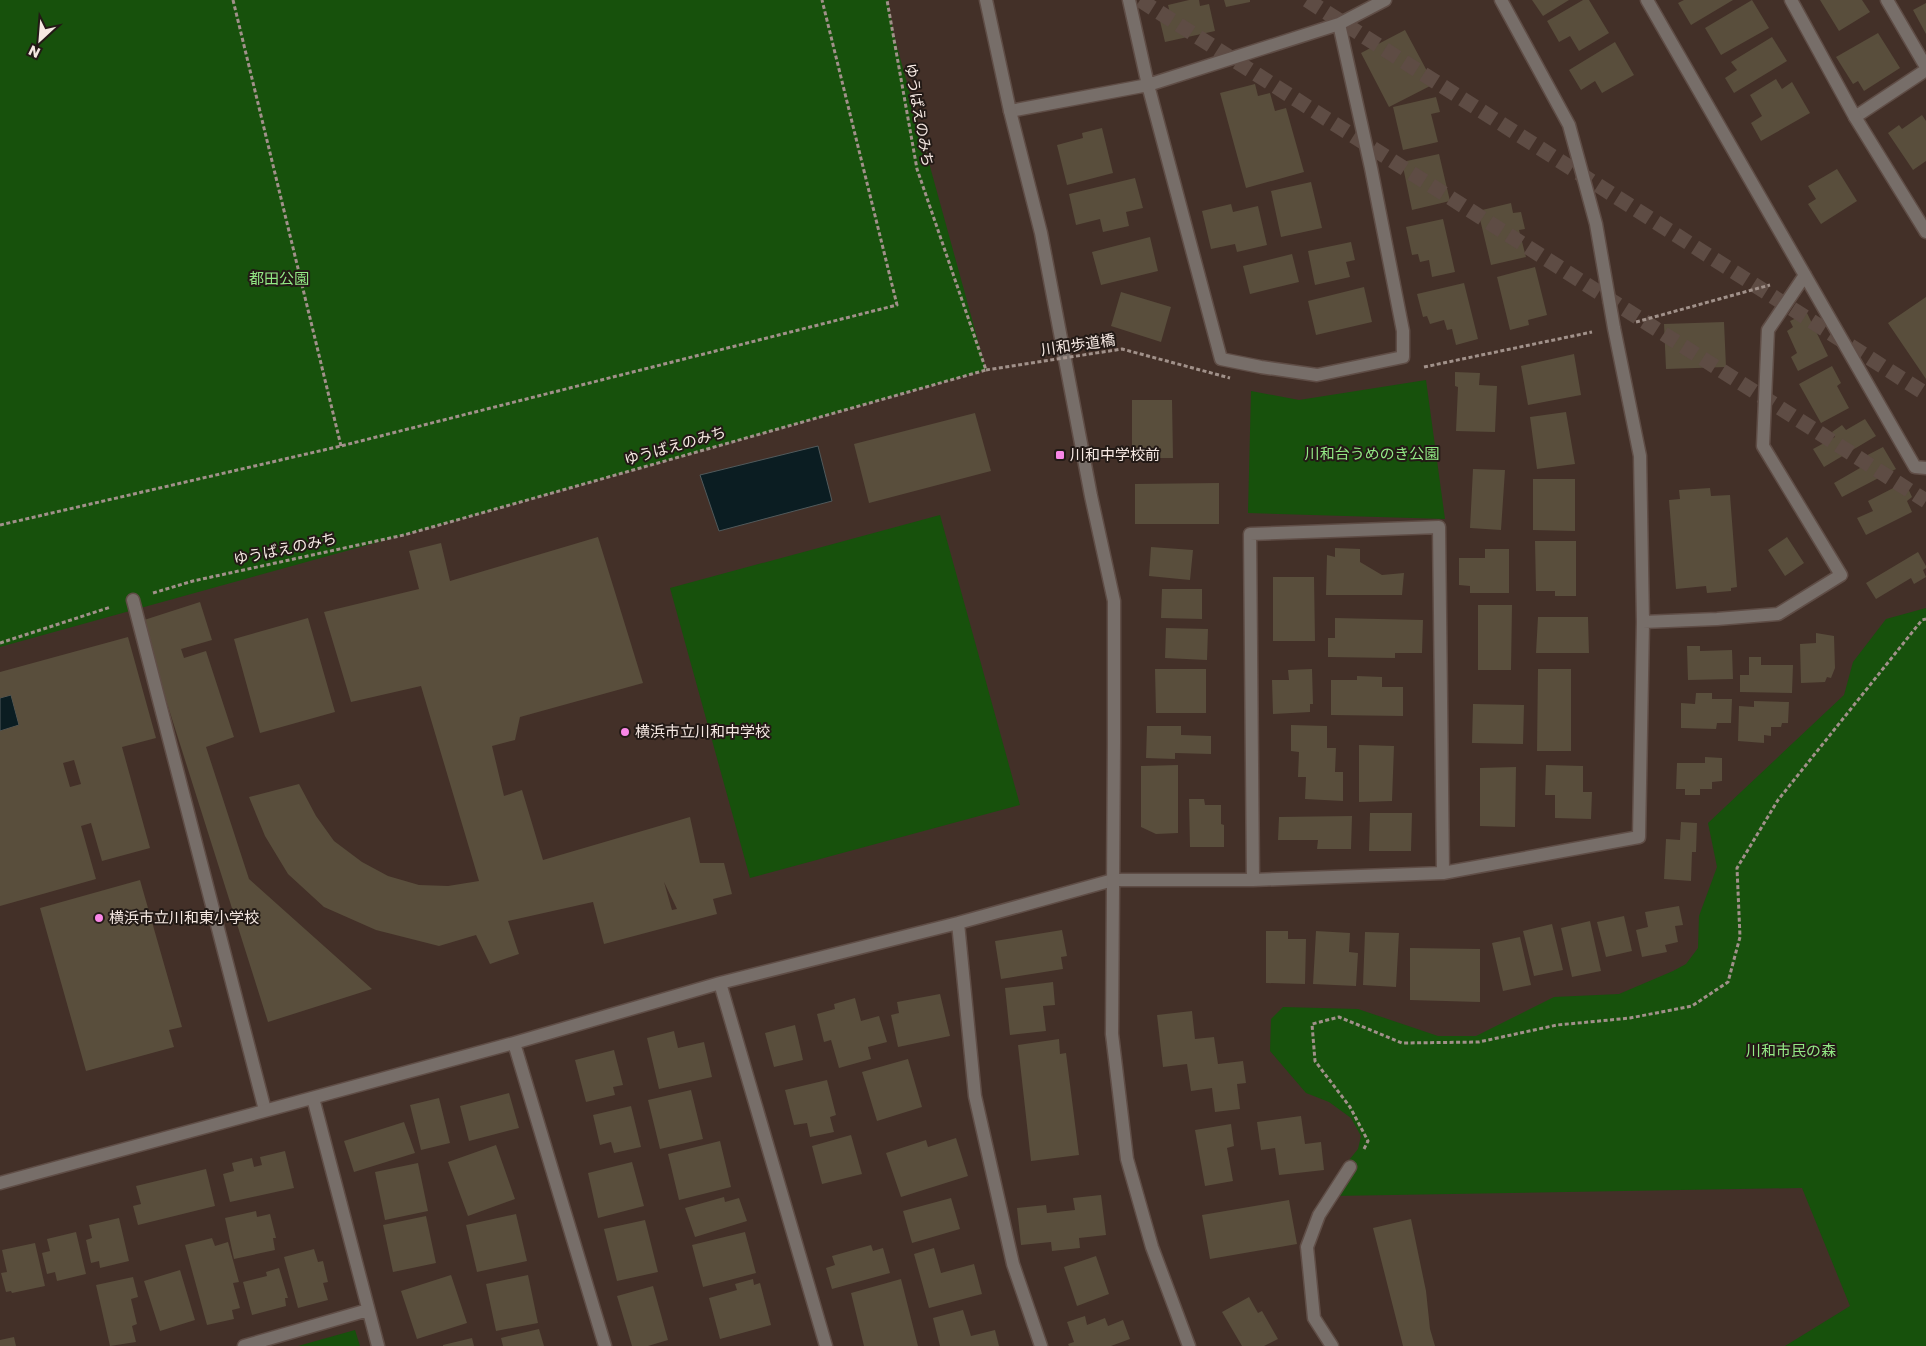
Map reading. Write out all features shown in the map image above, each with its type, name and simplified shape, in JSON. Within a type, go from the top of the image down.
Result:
[{"type":"street","points":[[986,0],[1010,111],[1041,232],[1091,496],[1114,601],[1112,1034],[1127,1158],[1152,1247],[1189,1346]]},
{"type":"street","points":[[1129,0],[1148,85],[1221,359],[1317,375],[1403,357],[1403,331],[1371,168],[1339,24]]},
{"type":"street","points":[[1010,111],[1148,85],[1339,24],[1385,0]]},
{"type":"street","points":[[0,1183],[514,1043],[720,983],[958,923],[1112,880],[1253,880],[1443,873],[1639,837],[1643,622],[1640,456],[1614,328],[1596,224],[1569,125],[1501,0]]},
{"type":"street","points":[[1647,0],[1915,467],[1926,468]]},
{"type":"street","points":[[1791,0],[1855,117],[1926,232]]},
{"type":"street","points":[[1855,117],[1926,68],[1887,0]]},
{"type":"street","points":[[1643,622],[1778,614],[1841,574],[1763,446],[1768,330],[1805,275]]},
{"type":"street","points":[[1253,880],[1250,534],[1280,532],[1439,527],[1443,873]]},
{"type":"street","points":[[133,600],[266,1110]]},
{"type":"street","points":[[958,923],[975,1096],[1013,1264],[1041,1346]]},
{"type":"street","points":[[720,983],[826,1346]]},
{"type":"street","points":[[514,1043],[606,1346]]},
{"type":"street","points":[[313,1098],[378,1346]]},
{"type":"street","points":[[1332,1346],[1314,1318],[1308,1247],[1319,1215],[1350,1167]]},
{"type":"street","points":[[244,1346],[368,1310]]},
{"type":"path","points":[[233,0],[342,446]]},
{"type":"path","points":[[0,525],[342,446],[897,305],[822,0]]},
{"type":"path","name":"ゆうばえのみち","points":[[0,643],[193,581],[404,535],[986,370],[917,169],[887,0]]},
{"type":"path","points":[[1414,368],[1614,328],[1805,275]]},
{"type":"path","name":"川和歩道橋","points":[[986,370],[1122,349],[1238,379]]},
{"type":"path","points":[[1350,1167],[1360,1158],[1368,1141],[1350,1107],[1315,1061],[1312,1024],[1339,1017],[1402,1043],[1478,1042],[1557,1025],[1630,1018],[1692,1006],[1728,982],[1740,937],[1737,868],[1778,800],[1922,620],[1926,619]]},
{"type":"green space","name":"都田公園","points":[[0,0],[888,0],[893,32],[986,370],[451,522],[0,647]]},
{"type":"green space","name":"川和台うめのき公園","points":[[1426,380],[1445,519],[1248,513],[1251,391],[1299,400]]},
{"type":"green space","points":[[940,515],[1020,805],[750,878],[670,588]]},
{"type":"green space","name":"川和市民の森","points":[[1926,608],[1926,1346],[1785,1346],[1850,1306],[1802,1188],[1332,1196],[1333,1180],[1358,1149],[1361,1136],[1351,1118],[1329,1102],[1306,1093],[1270,1051],[1271,1019],[1283,1007],[1358,1009],[1438,1036],[1476,1036],[1554,997],[1619,994],[1686,964],[1698,948],[1699,916],[1717,867],[1708,823],[1844,695],[1853,662],[1886,619]]},
{"type":"green space","points":[[355,1330],[360,1346],[298,1346]]},
{"type":"shaded area","points":[[818,446],[832,501],[719,531],[700,475]]},
{"type":"shaded area","points":[[11,695],[19,725],[0,731],[0,698]]},
{"type":"building","points":[[1189,0],[1199,0],[1200,6],[1209,4],[1215,31],[1165,42],[1160,21],[1171,18],[1168,5]]},
{"type":"building","points":[[1224,0],[1250,0],[1250,2],[1226,7]]},
{"type":"building","points":[[1532,0],[1569,0],[1543,16]]},
{"type":"building","points":[[1583,0],[1589,0],[1609,33],[1579,51],[1570,36],[1559,42],[1547,21]]},
{"type":"building","points":[[1684,0],[1733,0],[1691,25],[1678,3]]},
{"type":"building","points":[[1752,0],[1769,28],[1721,55],[1705,28]]},
{"type":"building","points":[[1820,0],[1862,0],[1870,12],[1839,31]]},
{"type":"building","points":[[1926,3],[1926,34],[1913,10]]},
{"type":"building","points":[[1405,30],[1434,84],[1389,107],[1361,53]]},
{"type":"building","points":[[1878,33],[1900,68],[1864,91],[1858,81],[1853,84],[1836,57]]},
{"type":"building","points":[[1772,37],[1787,61],[1734,93],[1725,78],[1737,70],[1731,62]]},
{"type":"building","points":[[1615,42],[1634,75],[1602,93],[1595,81],[1581,90],[1569,70]]},
{"type":"building","points":[[1776,79],[1782,89],[1792,82],[1810,113],[1761,141],[1751,123],[1762,116],[1750,95]]},
{"type":"building","points":[[1255,84],[1258,96],[1270,93],[1275,111],[1286,108],[1304,172],[1246,188],[1220,93]]},
{"type":"building","points":[[1436,97],[1440,112],[1431,114],[1438,142],[1403,150],[1393,107]]},
{"type":"building","points":[[1922,115],[1926,121],[1926,161],[1913,170],[1888,133],[1899,125],[1902,129]]},
{"type":"building","points":[[1102,128],[1113,173],[1067,185],[1057,145],[1083,138],[1082,133]]},
{"type":"building","points":[[1439,154],[1450,201],[1412,210],[1402,162]]},
{"type":"building","points":[[1837,169],[1857,201],[1821,224],[1808,204],[1816,199],[1808,186]]},
{"type":"building","points":[[1135,178],[1143,208],[1126,212],[1129,226],[1103,232],[1100,219],[1076,225],[1069,194]]},
{"type":"building","points":[[1311,182],[1322,228],[1281,237],[1271,191]]},
{"type":"building","points":[[1511,203],[1513,213],[1521,212],[1525,229],[1519,230],[1526,257],[1491,265],[1478,211]]},
{"type":"building","points":[[1231,204],[1233,212],[1258,206],[1267,245],[1237,252],[1235,244],[1211,249],[1202,211]]},
{"type":"building","points":[[1443,219],[1455,272],[1432,277],[1429,260],[1420,262],[1418,254],[1412,255],[1406,227]]},
{"type":"building","points":[[1150,237],[1158,271],[1101,285],[1092,252]]},
{"type":"building","points":[[1351,242],[1355,260],[1346,262],[1350,277],[1315,285],[1308,251]]},
{"type":"building","points":[[1292,254],[1299,282],[1250,294],[1243,266]]},
{"type":"building","points":[[1535,267],[1547,315],[1528,320],[1529,325],[1510,330],[1497,277]]},
{"type":"building","points":[[1464,283],[1478,339],[1456,345],[1452,329],[1447,330],[1444,320],[1430,324],[1427,316],[1423,317],[1417,294]]},
{"type":"building","points":[[1364,287],[1372,322],[1316,335],[1308,301]]},
{"type":"building","points":[[1121,292],[1171,307],[1161,342],[1111,326]]},
{"type":"building","points":[[1926,297],[1926,379],[1888,323]]},
{"type":"building","points":[[1807,313],[1828,356],[1798,371],[1791,357],[1797,353],[1787,331],[1793,327],[1790,321]]},
{"type":"building","points":[[1724,322],[1726,367],[1666,369],[1664,324]]},
{"type":"building","points":[[1574,354],[1581,395],[1528,405],[1521,366]]},
{"type":"building","points":[[1832,366],[1841,383],[1837,386],[1849,408],[1821,423],[1799,384]]},
{"type":"building","points":[[1455,372],[1480,373],[1479,385],[1497,386],[1495,432],[1456,431],[1458,387],[1455,386]]},
{"type":"building","points":[[1132,400],[1172,400],[1173,458],[1132,458]]},
{"type":"building","points":[[1566,412],[1575,464],[1537,469],[1530,417]]},
{"type":"building","points":[[975,413],[991,471],[869,503],[854,444]]},
{"type":"building","points":[[1865,419],[1876,436],[1824,467],[1813,449],[1835,437],[1832,432],[1842,425],[1846,430]]},
{"type":"building","points":[[1883,447],[1896,469],[1842,497],[1834,483],[1860,468],[1856,461]]},
{"type":"building","points":[[1473,469],[1505,470],[1501,530],[1470,528]]},
{"type":"building","points":[[1533,479],[1575,479],[1575,531],[1533,530]]},
{"type":"building","points":[[1905,482],[1912,497],[1907,501],[1912,512],[1866,535],[1857,518],[1873,511],[1868,501]]},
{"type":"building","points":[[1219,483],[1219,524],[1135,524],[1135,484]]},
{"type":"building","points":[[1710,488],[1711,496],[1730,495],[1737,587],[1731,588],[1731,591],[1707,593],[1706,586],[1676,589],[1669,500],[1680,499],[1679,490]]},
{"type":"building","points":[[598,537],[643,683],[520,717],[515,740],[492,746],[504,796],[522,790],[543,860],[690,817],[700,863],[724,863],[732,894],[713,899],[717,914],[604,944],[593,902],[508,921],[519,954],[490,964],[476,935],[439,946],[376,930],[324,907],[288,874],[265,836],[249,797],[299,784],[316,816],[334,841],[362,862],[388,876],[419,885],[448,886],[479,881],[421,686],[351,702],[324,612],[419,589],[409,551],[441,543],[450,581]],"holes":[[[664,882],[677,909],[672,910]]]},
{"type":"building","points":[[1787,537],[1804,563],[1785,576],[1768,550]]},
{"type":"building","points":[[1535,541],[1576,541],[1576,596],[1555,596],[1555,591],[1536,591]]},
{"type":"building","points":[[1151,547],[1193,550],[1190,580],[1149,576]]},
{"type":"building","points":[[1335,548],[1360,549],[1360,562],[1382,575],[1404,573],[1402,595],[1326,595],[1327,555],[1335,557]]},
{"type":"building","points":[[1485,549],[1509,549],[1509,593],[1470,593],[1470,586],[1459,585],[1459,558],[1485,558]]},
{"type":"building","points":[[1918,552],[1926,566],[1923,570],[1926,577],[1914,584],[1911,578],[1876,599],[1866,583]]},
{"type":"building","points":[[1273,577],[1314,577],[1315,641],[1273,641]]},
{"type":"building","points":[[1162,589],[1202,589],[1202,619],[1161,618]]},
{"type":"building","points":[[200,602],[212,640],[181,649],[184,658],[206,651],[234,737],[206,747],[249,879],[372,989],[268,1022],[141,621]]},
{"type":"building","points":[[1478,605],[1512,605],[1511,670],[1478,670]]},
{"type":"building","points":[[1538,617],[1588,617],[1589,653],[1536,653]]},
{"type":"building","points":[[308,618],[335,712],[260,733],[234,639]]},
{"type":"building","points":[[1335,618],[1423,620],[1422,653],[1395,653],[1395,658],[1328,657],[1328,638],[1335,638]]},
{"type":"building","points":[[1166,628],[1208,629],[1207,660],[1165,658]]},
{"type":"building","points":[[1816,633],[1834,636],[1835,668],[1831,678],[1827,677],[1825,682],[1801,683],[1800,644],[1816,643]]},
{"type":"building","points":[[128,637],[156,738],[122,747],[150,848],[102,861],[91,823],[81,826],[96,879],[0,906],[0,731],[19,725],[11,695],[0,698],[0,672]],"holes":[[[74,760],[81,784],[70,787],[63,763]]]},
{"type":"building","points":[[1687,646],[1700,646],[1700,651],[1732,650],[1733,679],[1688,680]]},
{"type":"building","points":[[1749,657],[1761,657],[1761,665],[1793,665],[1792,693],[1740,692],[1740,675],[1749,675]]},
{"type":"building","points":[[1155,669],[1206,669],[1206,713],[1156,713]]},
{"type":"building","points":[[1312,669],[1313,704],[1310,704],[1310,712],[1273,714],[1272,680],[1289,680],[1288,670]]},
{"type":"building","points":[[1538,669],[1571,669],[1571,751],[1537,751]]},
{"type":"building","points":[[1357,676],[1382,677],[1382,687],[1403,687],[1403,716],[1331,715],[1331,680],[1357,680]]},
{"type":"building","points":[[1696,693],[1712,693],[1712,699],[1732,699],[1731,723],[1717,723],[1716,729],[1681,728],[1681,703],[1695,704]]},
{"type":"building","points":[[1754,701],[1789,702],[1788,723],[1782,723],[1781,727],[1771,727],[1771,736],[1764,735],[1764,743],[1738,741],[1739,706],[1754,707]]},
{"type":"building","points":[[1473,704],[1524,705],[1523,744],[1472,743]]},
{"type":"building","points":[[1291,725],[1327,726],[1327,748],[1336,748],[1335,772],[1343,772],[1343,801],[1305,799],[1306,777],[1298,777],[1299,752],[1291,751]]},
{"type":"building","points":[[1147,726],[1181,726],[1181,735],[1211,736],[1211,754],[1175,753],[1175,759],[1146,758]]},
{"type":"building","points":[[1359,745],[1394,746],[1392,801],[1359,802]]},
{"type":"building","points":[[1705,757],[1722,758],[1722,781],[1712,782],[1712,789],[1700,789],[1700,795],[1685,795],[1685,789],[1676,789],[1677,763],[1705,763]]},
{"type":"building","points":[[1178,765],[1178,833],[1156,834],[1141,827],[1141,766]]},
{"type":"building","points":[[1546,765],[1583,766],[1583,792],[1592,792],[1591,819],[1555,818],[1555,795],[1545,795]]},
{"type":"building","points":[[1516,767],[1515,827],[1480,826],[1480,768]]},
{"type":"building","points":[[1189,799],[1204,799],[1205,805],[1221,805],[1221,824],[1224,825],[1224,847],[1190,847]]},
{"type":"building","points":[[1370,813],[1412,813],[1411,851],[1369,851]]},
{"type":"building","points":[[1352,816],[1351,849],[1317,849],[1318,840],[1278,840],[1279,817]]},
{"type":"building","points":[[1681,822],[1697,823],[1696,852],[1692,852],[1691,881],[1664,879],[1666,839],[1680,840]]},
{"type":"building","points":[[140,880],[182,1027],[169,1030],[174,1047],[86,1071],[40,908]]},
{"type":"building","points":[[1679,906],[1683,925],[1675,926],[1678,942],[1665,945],[1667,952],[1642,957],[1636,930],[1648,927],[1645,912]]},
{"type":"building","points":[[1624,916],[1632,951],[1606,957],[1597,922]]},
{"type":"building","points":[[1590,921],[1601,971],[1572,977],[1561,928]]},
{"type":"building","points":[[1552,924],[1563,970],[1534,976],[1523,931]]},
{"type":"building","points":[[1062,930],[1067,956],[1061,957],[1063,969],[1001,979],[995,941]]},
{"type":"building","points":[[1266,931],[1288,931],[1288,939],[1306,939],[1305,984],[1266,983]]},
{"type":"building","points":[[1316,931],[1350,933],[1349,952],[1358,953],[1356,986],[1313,984]]},
{"type":"building","points":[[1365,932],[1399,933],[1396,987],[1363,985]]},
{"type":"building","points":[[1520,937],[1531,985],[1503,991],[1492,943]]},
{"type":"building","points":[[1410,948],[1480,949],[1480,1002],[1410,1000]]},
{"type":"building","points":[[1053,982],[1055,1005],[1043,1006],[1046,1031],[1010,1035],[1005,988]]},
{"type":"building","points":[[940,994],[950,1036],[898,1047],[891,1015],[899,1013],[897,1002]]},
{"type":"building","points":[[855,998],[861,1021],[879,1016],[887,1042],[868,1047],[871,1059],[839,1068],[831,1040],[824,1042],[817,1014],[835,1009],[834,1004]]},
{"type":"building","points":[[1192,1011],[1195,1039],[1214,1037],[1218,1064],[1243,1061],[1246,1083],[1237,1084],[1240,1109],[1215,1112],[1212,1088],[1191,1091],[1187,1064],[1163,1067],[1157,1015]]},
{"type":"building","points":[[795,1025],[803,1060],[774,1067],[765,1033]]},
{"type":"building","points":[[674,1031],[678,1048],[704,1042],[712,1077],[659,1089],[647,1038]]},
{"type":"building","points":[[1059,1039],[1060,1054],[1066,1053],[1079,1155],[1031,1161],[1018,1045]]},
{"type":"building","points":[[614,1050],[623,1085],[613,1087],[615,1095],[586,1102],[575,1060]]},
{"type":"building","points":[[908,1059],[922,1107],[877,1121],[862,1072]]},
{"type":"building","points":[[827,1080],[836,1115],[830,1117],[834,1132],[810,1137],[807,1123],[794,1125],[785,1090]]},
{"type":"building","points":[[691,1090],[703,1139],[660,1149],[648,1100]]},
{"type":"building","points":[[509,1093],[519,1128],[469,1141],[460,1106]]},
{"type":"building","points":[[439,1098],[450,1143],[421,1150],[410,1105]]},
{"type":"building","points":[[631,1106],[641,1147],[614,1153],[611,1142],[600,1145],[593,1115]]},
{"type":"building","points":[[1301,1116],[1305,1144],[1321,1142],[1324,1170],[1279,1175],[1275,1148],[1261,1150],[1257,1122]]},
{"type":"building","points":[[404,1122],[415,1153],[354,1172],[344,1141]]},
{"type":"building","points":[[1231,1124],[1234,1146],[1227,1148],[1233,1181],[1205,1186],[1195,1130]]},
{"type":"building","points":[[851,1135],[862,1174],[822,1184],[812,1146]]},
{"type":"building","points":[[956,1138],[968,1176],[901,1197],[886,1153],[926,1140],[928,1147]]},
{"type":"building","points":[[720,1141],[731,1187],[679,1200],[668,1154]]},
{"type":"building","points":[[496,1145],[515,1199],[468,1216],[448,1162]]},
{"type":"building","points":[[285,1151],[294,1188],[230,1202],[223,1174],[234,1171],[232,1163],[252,1158],[254,1167],[262,1165],[260,1157]]},
{"type":"building","points":[[632,1162],[644,1206],[598,1218],[588,1173]]},
{"type":"building","points":[[418,1163],[428,1211],[385,1220],[375,1172]]},
{"type":"building","points":[[206,1169],[215,1206],[138,1225],[133,1206],[141,1204],[136,1186]]},
{"type":"building","points":[[1101,1195],[1106,1235],[1079,1238],[1080,1248],[1052,1251],[1051,1242],[1021,1245],[1017,1208],[1046,1205],[1047,1213],[1075,1210],[1073,1198]]},
{"type":"building","points":[[724,1197],[725,1202],[739,1198],[747,1221],[695,1237],[685,1208]]},
{"type":"building","points":[[951,1198],[960,1229],[912,1243],[903,1211]]},
{"type":"building","points":[[1289,1200],[1297,1244],[1210,1259],[1202,1215]]},
{"type":"building","points":[[256,1211],[257,1217],[270,1214],[276,1238],[273,1238],[275,1250],[234,1259],[225,1218]]},
{"type":"building","points":[[516,1214],[527,1261],[477,1272],[466,1225]]},
{"type":"building","points":[[426,1216],[436,1263],[393,1272],[383,1225]]},
{"type":"building","points":[[119,1218],[129,1261],[100,1268],[99,1261],[91,1263],[86,1240],[92,1238],[89,1225]]},
{"type":"building","points":[[1411,1219],[1426,1291],[1430,1329],[1435,1346],[1403,1346],[1373,1228]]},
{"type":"building","points":[[645,1220],[658,1272],[617,1281],[604,1229]]},
{"type":"building","points":[[76,1232],[86,1274],[57,1281],[55,1272],[47,1274],[42,1253],[50,1251],[47,1239]]},
{"type":"building","points":[[745,1232],[756,1273],[703,1287],[692,1245]]},
{"type":"building","points":[[212,1238],[215,1246],[228,1242],[239,1282],[233,1283],[240,1308],[232,1310],[234,1319],[207,1325],[185,1245]]},
{"type":"building","points":[[35,1243],[45,1286],[12,1293],[11,1291],[6,1292],[1,1273],[7,1272],[2,1250]]},
{"type":"building","points":[[871,1245],[873,1251],[883,1248],[890,1273],[832,1289],[826,1268],[835,1265],[832,1256]]},
{"type":"building","points":[[934,1248],[941,1273],[974,1264],[982,1294],[929,1308],[914,1254]]},
{"type":"building","points":[[314,1249],[318,1262],[323,1261],[328,1282],[323,1283],[328,1300],[298,1308],[284,1257]]},
{"type":"building","points":[[1096,1256],[1109,1294],[1077,1306],[1064,1267]]},
{"type":"building","points":[[279,1268],[288,1298],[285,1298],[286,1306],[252,1315],[243,1282],[267,1276],[266,1272]]},
{"type":"building","points":[[180,1270],[195,1320],[160,1331],[144,1281]]},
{"type":"building","points":[[451,1275],[467,1323],[417,1339],[401,1291]]},
{"type":"building","points":[[528,1275],[538,1323],[496,1331],[486,1284]]},
{"type":"building","points":[[133,1277],[138,1297],[131,1299],[137,1324],[132,1326],[136,1342],[110,1346],[96,1285]]},
{"type":"building","points":[[753,1279],[754,1285],[760,1283],[771,1325],[720,1339],[709,1298],[737,1290],[735,1284]]},
{"type":"building","points":[[901,1279],[918,1346],[864,1346],[851,1293]]},
{"type":"building","points":[[653,1286],[668,1340],[648,1346],[632,1346],[617,1296]]},
{"type":"building","points":[[1249,1297],[1258,1313],[1262,1311],[1278,1339],[1264,1346],[1242,1346],[1222,1312]]},
{"type":"building","points":[[963,1310],[971,1336],[995,1330],[999,1346],[940,1346],[933,1318]]},
{"type":"building","points":[[1085,1316],[1087,1325],[1105,1318],[1108,1326],[1123,1320],[1130,1339],[1111,1346],[1069,1346],[1068,1344],[1074,1342],[1067,1322]]},
{"type":"building","points":[[539,1329],[544,1346],[503,1346],[501,1338]]},
{"type":"building","points":[[14,1337],[16,1346],[0,1346],[0,1340]]},
{"type":"building","points":[[472,1338],[474,1346],[443,1346],[443,1345]]},
{"type":"tunnel","points":[[1140,0],[1926,501]]},
{"type":"tunnel","points":[[1307,0],[1926,394]]},
{"type":"place","name":"川和中学校前","points":[[1060,455]]},
{"type":"place","name":"横浜市立川和中学校","points":[[625,732]]},
{"type":"place","name":"横浜市立川和東小学校","points":[[99,918]]}]
